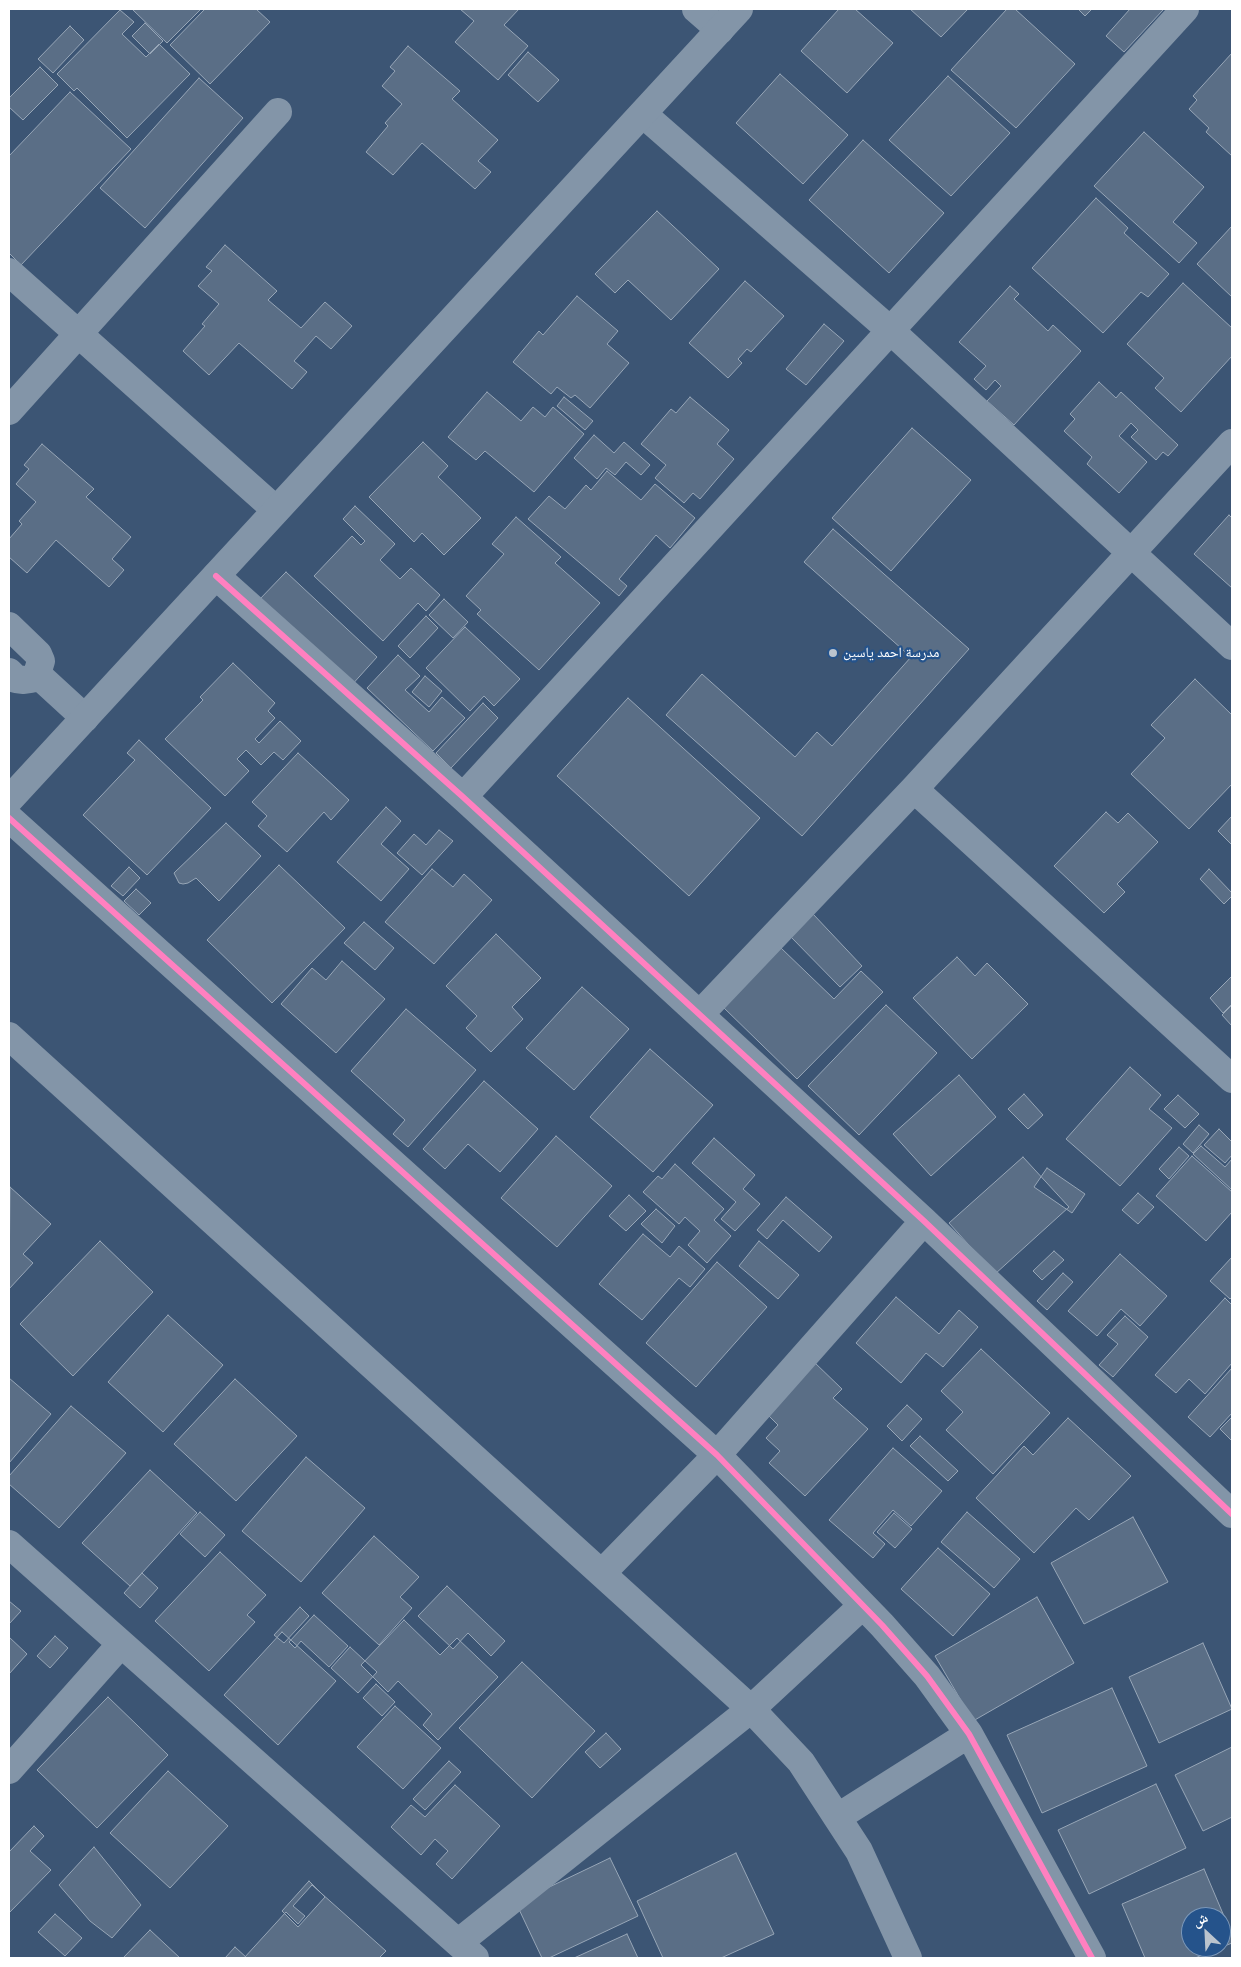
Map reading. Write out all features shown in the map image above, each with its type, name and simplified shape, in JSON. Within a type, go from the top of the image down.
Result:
[{"type":"street","points":[[696,9],[720,30]]},
{"type":"street","points":[[9,800],[739,9]]},
{"type":"street","points":[[463,797],[1186,9]]},
{"type":"street","points":[[9,411],[278,112]]},
{"type":"street","points":[[643,114],[890,331],[1232,646]]},
{"type":"street","points":[[9,272],[276,510]]},
{"type":"street","points":[[700,1014],[914,789],[1232,442]]},
{"type":"street","points":[[216,576],[463,797],[700,1014],[924,1221],[1232,1514]]},
{"type":"street","points":[[9,626],[38,654],[41,661],[37,674],[31,679],[16,679],[9,672]]},
{"type":"street","points":[[37,674],[85,718]]},
{"type":"street","points":[[914,789],[1232,1079]]},
{"type":"street","points":[[9,818],[717,1455],[862,1606],[927,1676],[969,1734],[1092,1958]]},
{"type":"street","points":[[9,1036],[752,1709],[800,1762],[859,1850],[908,1958]]},
{"type":"street","points":[[602,1573],[717,1455],[924,1221]]},
{"type":"street","points":[[9,1544],[467,1950],[752,1709],[862,1606]]},
{"type":"street","points":[[9,1770],[121,1644]]},
{"type":"street","points":[[838,1817],[969,1734]]},
{"type":"building","points":[[132,9],[201,9],[167,43]]},
{"type":"building","points":[[205,9],[256,9],[270,22],[210,84],[170,45]]},
{"type":"building","points":[[460,9],[519,9],[504,25],[528,46],[498,80],[455,42],[474,21]]},
{"type":"building","points":[[839,9],[855,9],[893,43],[847,93],[801,51]]},
{"type":"building","points":[[910,9],[968,9],[941,37]]},
{"type":"building","points":[[1007,9],[1015,9],[1075,64],[1016,128],[951,70]]},
{"type":"building","points":[[1078,9],[1092,9],[1085,16]]},
{"type":"building","points":[[1130,9],[1163,10],[1124,52],[1106,36]]},
{"type":"building","points":[[120,10],[134,22],[122,34],[146,57],[159,44],[190,74],[127,138],[77,88],[74,91],[57,74]]},
{"type":"building","points":[[145,23],[163,41],[150,54],[132,36]]},
{"type":"building","points":[[70,26],[84,40],[53,73],[38,59]]},
{"type":"building","points":[[408,46],[460,91],[452,99],[498,140],[478,161],[491,172],[475,189],[422,143],[393,175],[366,152],[388,126],[385,123],[402,104],[382,86],[395,71],[390,67]]},
{"type":"building","points":[[528,52],[559,80],[538,102],[508,75]]},
{"type":"building","points":[[1232,53],[1232,156],[1206,132],[1209,128],[1189,109],[1197,100],[1193,96]]},
{"type":"building","points":[[40,67],[58,85],[23,120],[9,107],[9,98]]},
{"type":"building","points":[[780,74],[848,135],[803,184],[736,123]]},
{"type":"building","points":[[948,76],[1010,133],[951,196],[889,140]]},
{"type":"building","points":[[199,78],[243,118],[145,228],[100,188]]},
{"type":"building","points":[[70,92],[131,149],[21,265],[9,253],[9,156]]},
{"type":"building","points":[[1144,132],[1204,187],[1173,222],[1197,243],[1179,263],[1094,186]]},
{"type":"building","points":[[863,140],[944,213],[889,273],[809,200]]},
{"type":"building","points":[[1096,198],[1128,228],[1124,233],[1169,274],[1148,297],[1141,292],[1103,333],[1032,268]]},
{"type":"building","points":[[657,211],[719,269],[671,320],[628,280],[615,293],[595,274]]},
{"type":"building","points":[[1232,226],[1232,297],[1197,264]]},
{"type":"building","points":[[225,245],[277,291],[268,300],[301,328],[325,302],[352,326],[331,349],[316,336],[294,361],[307,372],[292,389],[239,343],[209,375],[183,351],[205,326],[202,324],[219,304],[198,286],[212,271],[206,267]]},
{"type":"building","points":[[745,281],[784,316],[751,352],[747,349],[738,359],[742,363],[728,378],[689,343]]},
{"type":"building","points":[[1183,283],[1232,328],[1232,356],[1181,412],[1155,388],[1164,378],[1127,344]]},
{"type":"building","points":[[1010,286],[1019,294],[1014,299],[1048,331],[1053,325],[1081,351],[1014,425],[987,401],[1001,386],[995,380],[986,390],[974,379],[986,366],[959,342]]},
{"type":"building","points":[[577,296],[618,331],[607,344],[629,363],[590,408],[575,395],[571,398],[557,387],[551,394],[513,362],[539,331],[543,335]]},
{"type":"building","points":[[824,324],[844,341],[806,385],[786,369]]},
{"type":"building","points":[[1099,382],[1116,398],[1121,392],[1178,445],[1168,456],[1163,452],[1156,460],[1131,437],[1138,430],[1131,423],[1119,436],[1147,462],[1119,493],[1087,464],[1092,457],[1064,431],[1075,419],[1070,414]]},
{"type":"building","points":[[487,392],[521,421],[533,407],[545,417],[553,407],[584,434],[534,492],[485,451],[476,460],[448,437]]},
{"type":"building","points":[[564,397],[593,421],[585,430],[557,406]]},
{"type":"building","points":[[690,397],[729,430],[717,444],[734,459],[700,499],[693,493],[684,503],[655,478],[666,465],[641,444],[671,409],[676,413]]},
{"type":"building","points":[[912,428],[971,480],[891,571],[832,518]]},
{"type":"building","points":[[594,435],[614,453],[624,442],[650,465],[641,475],[626,462],[615,475],[606,468],[597,479],[574,458]]},
{"type":"building","points":[[423,442],[448,466],[438,477],[481,518],[444,555],[422,533],[414,542],[369,497]]},
{"type":"building","points":[[42,444],[94,489],[86,497],[131,537],[112,559],[124,570],[109,587],[56,540],[27,573],[9,557],[9,539],[22,524],[19,521],[36,502],[16,484],[29,469],[24,465]]},
{"type":"building","points":[[607,471],[641,500],[655,484],[695,518],[670,548],[656,535],[619,579],[627,586],[619,596],[528,519],[549,496],[565,509],[586,485],[591,490]]},
{"type":"building","points":[[355,506],[395,544],[380,560],[400,579],[411,568],[440,595],[426,611],[418,603],[383,641],[314,576],[352,536],[361,545],[365,541],[343,519]]},
{"type":"building","points":[[1229,515],[1232,518],[1232,588],[1194,554]]},
{"type":"building","points":[[516,517],[561,557],[555,563],[600,603],[539,670],[477,614],[481,610],[466,596],[504,554],[492,544]]},
{"type":"building","points":[[833,529],[969,649],[802,836],[666,715],[702,674],[795,757],[817,732],[832,746],[911,657],[804,562]]},
{"type":"building","points":[[286,572],[377,657],[350,687],[258,601]]},
{"type":"building","points":[[444,599],[468,622],[453,638],[429,615]]},
{"type":"building","points":[[426,616],[438,628],[410,658],[398,646]]},
{"type":"building","points":[[465,627],[520,679],[494,706],[484,696],[470,711],[426,668]]},
{"type":"building","points":[[398,655],[420,676],[405,690],[429,712],[442,697],[465,718],[433,751],[367,688]]},
{"type":"building","points":[[233,663],[275,703],[268,711],[275,718],[255,739],[259,743],[280,721],[301,741],[283,760],[274,752],[261,765],[246,750],[237,759],[249,771],[225,796],[165,739],[203,700],[200,697]]},
{"type":"building","points":[[425,676],[442,691],[429,707],[412,692]]},
{"type":"building","points":[[1195,679],[1232,715],[1232,784],[1189,829],[1131,774],[1165,738],[1151,725]]},
{"type":"building","points":[[628,698],[760,818],[689,896],[557,776]]},
{"type":"building","points":[[483,703],[498,718],[451,768],[436,753]]},
{"type":"building","points":[[139,740],[211,808],[147,875],[83,815],[135,760],[127,753]]},
{"type":"building","points":[[298,753],[349,800],[331,820],[324,812],[287,852],[258,826],[267,816],[252,802]]},
{"type":"building","points":[[386,807],[401,821],[381,844],[409,869],[381,901],[337,862]]},
{"type":"building","points":[[1106,812],[1118,823],[1128,813],[1158,842],[1117,884],[1125,892],[1104,913],[1054,866]]},
{"type":"building","points":[[1232,816],[1232,845],[1218,831]]},
{"type":"building","points":[[226,823],[261,856],[219,901],[196,878],[183,884],[179,883],[174,873]]},
{"type":"building","points":[[439,830],[453,841],[422,875],[397,853],[414,834],[426,845]]},
{"type":"building","points":[[279,865],[345,928],[272,1003],[207,940]]},
{"type":"building","points":[[129,867],[140,878],[123,896],[111,886]]},
{"type":"building","points":[[432,869],[453,887],[464,874],[492,900],[434,964],[385,922]]},
{"type":"building","points":[[1209,869],[1232,893],[1232,896],[1224,904],[1200,879]]},
{"type":"building","points":[[136,889],[151,903],[139,915],[124,901]]},
{"type":"building","points":[[813,914],[862,966],[840,987],[790,936]]},
{"type":"building","points":[[364,922],[394,948],[375,970],[344,943]]},
{"type":"building","points":[[496,934],[541,978],[512,1007],[523,1019],[491,1052],[466,1028],[477,1016],[446,986]]},
{"type":"building","points":[[781,948],[834,999],[861,971],[883,992],[797,1079],[723,1007]]},
{"type":"building","points":[[957,957],[975,976],[987,963],[1028,1004],[972,1059],[913,998]]},
{"type":"building","points":[[342,961],[385,999],[336,1053],[281,1004],[312,968],[326,980]]},
{"type":"building","points":[[1232,976],[1232,1004],[1223,1013],[1210,998]]},
{"type":"building","points":[[582,987],[629,1029],[574,1090],[526,1048]]},
{"type":"building","points":[[886,1005],[937,1053],[859,1135],[808,1086]]},
{"type":"building","points":[[1232,1005],[1232,1026],[1222,1015]]},
{"type":"building","points":[[406,1009],[476,1070],[408,1147],[393,1134],[405,1120],[351,1071]]},
{"type":"building","points":[[650,1049],[713,1105],[653,1172],[590,1117]]},
{"type":"building","points":[[1130,1067],[1161,1095],[1149,1109],[1172,1128],[1120,1186],[1066,1139]]},
{"type":"building","points":[[959,1075],[996,1117],[931,1176],[893,1134]]},
{"type":"building","points":[[484,1081],[538,1129],[500,1172],[468,1144],[445,1169],[423,1149]]},
{"type":"building","points":[[1024,1094],[1043,1115],[1028,1129],[1008,1109]]},
{"type":"building","points":[[1178,1095],[1199,1114],[1185,1128],[1164,1109]]},
{"type":"building","points":[[1199,1125],[1209,1134],[1193,1153],[1183,1144]]},
{"type":"building","points":[[1219,1129],[1232,1142],[1232,1155],[1225,1163],[1204,1145]]},
{"type":"building","points":[[556,1136],[612,1186],[557,1247],[501,1198]]},
{"type":"building","points":[[714,1138],[755,1175],[743,1189],[760,1204],[735,1231],[721,1219],[736,1202],[692,1163]]},
{"type":"building","points":[[1201,1146],[1225,1167],[1232,1159],[1232,1190],[1193,1154]]},
{"type":"building","points":[[1179,1147],[1189,1156],[1169,1179],[1159,1169]]},
{"type":"building","points":[[1192,1156],[1232,1192],[1232,1212],[1206,1241],[1156,1196]]},
{"type":"building","points":[[1023,1157],[1069,1207],[995,1274],[949,1223]]},
{"type":"building","points":[[675,1164],[724,1209],[714,1220],[731,1236],[707,1263],[688,1245],[700,1231],[685,1217],[679,1224],[643,1192],[658,1176],[662,1179]]},
{"type":"building","points":[[1047,1168],[1085,1194],[1072,1213],[1034,1187]]},
{"type":"building","points":[[10,1187],[51,1224],[23,1254],[33,1263],[9,1289]]},
{"type":"building","points":[[1138,1193],[1154,1207],[1138,1224],[1122,1210]]},
{"type":"building","points":[[629,1195],[646,1211],[626,1231],[609,1216]]},
{"type":"building","points":[[786,1197],[832,1237],[819,1252],[783,1220],[767,1239],[757,1230]]},
{"type":"building","points":[[656,1209],[675,1226],[662,1243],[641,1224]]},
{"type":"building","points":[[643,1234],[670,1257],[679,1246],[705,1269],[690,1287],[679,1278],[642,1320],[599,1284]]},
{"type":"building","points":[[100,1241],[153,1292],[73,1376],[20,1324]]},
{"type":"building","points":[[759,1241],[799,1275],[778,1299],[739,1266]]},
{"type":"building","points":[[1054,1251],[1064,1260],[1042,1280],[1033,1271]]},
{"type":"building","points":[[1120,1254],[1167,1296],[1140,1326],[1121,1309],[1097,1336],[1068,1311]]},
{"type":"building","points":[[1232,1257],[1232,1297],[1230,1299],[1210,1281]]},
{"type":"building","points":[[717,1262],[767,1307],[696,1387],[646,1343]]},
{"type":"building","points":[[1063,1273],[1073,1282],[1047,1310],[1037,1301]]},
{"type":"building","points":[[896,1297],[939,1334],[959,1310],[978,1327],[943,1367],[926,1353],[901,1383],[856,1343]]},
{"type":"building","points":[[1225,1298],[1232,1305],[1232,1363],[1205,1394],[1189,1379],[1176,1393],[1155,1375]]},
{"type":"building","points":[[168,1315],[223,1365],[163,1432],[108,1382]]},
{"type":"building","points":[[1125,1316],[1148,1337],[1113,1377],[1099,1365],[1118,1344],[1107,1335]]},
{"type":"building","points":[[981,1349],[1050,1413],[993,1474],[946,1430],[963,1412],[941,1391]]},
{"type":"building","points":[[813,1361],[842,1389],[833,1398],[868,1429],[805,1496],[769,1463],[780,1451],[766,1438],[778,1425],[765,1412]]},
{"type":"building","points":[[1232,1368],[1232,1413],[1210,1437],[1188,1417]]},
{"type":"building","points":[[9,1378],[51,1414],[9,1463]]},
{"type":"building","points":[[235,1379],[297,1436],[236,1501],[174,1444]]},
{"type":"building","points":[[907,1405],[922,1419],[902,1441],[887,1426]]},
{"type":"building","points":[[71,1406],[126,1453],[59,1528],[9,1484],[9,1476]]},
{"type":"building","points":[[1232,1417],[1232,1441],[1220,1429]]},
{"type":"building","points":[[1068,1418],[1131,1476],[1089,1520],[1076,1508],[1034,1553],[976,1498],[1024,1446],[1033,1455]]},
{"type":"building","points":[[920,1436],[958,1471],[948,1481],[910,1446]]},
{"type":"building","points":[[893,1448],[942,1491],[911,1526],[893,1510],[873,1533],[885,1544],[873,1558],[829,1520]]},
{"type":"building","points":[[306,1457],[365,1508],[301,1582],[242,1531]]},
{"type":"building","points":[[150,1470],[197,1513],[130,1586],[82,1543]]},
{"type":"building","points":[[200,1512],[225,1535],[205,1557],[180,1534]]},
{"type":"building","points":[[967,1512],[1020,1559],[994,1588],[941,1542]]},
{"type":"building","points":[[894,1513],[912,1529],[895,1548],[877,1532]]},
{"type":"building","points":[[1133,1517],[1168,1582],[1084,1624],[1051,1563]]},
{"type":"building","points":[[374,1536],[419,1577],[400,1597],[412,1608],[379,1645],[322,1593]]},
{"type":"building","points":[[938,1548],[990,1594],[953,1636],[901,1589]]},
{"type":"building","points":[[220,1552],[266,1595],[247,1615],[255,1622],[209,1671],[155,1621]]},
{"type":"building","points":[[142,1573],[158,1588],[140,1608],[124,1593]]},
{"type":"building","points":[[447,1586],[505,1641],[491,1656],[468,1633],[453,1649],[418,1616]]},
{"type":"building","points":[[1037,1597],[1074,1663],[973,1721],[935,1656]]},
{"type":"building","points":[[9,1601],[21,1611],[9,1624]]},
{"type":"building","points":[[300,1607],[309,1616],[284,1643],[274,1635]]},
{"type":"building","points":[[314,1615],[348,1646],[329,1667],[301,1641],[295,1648],[289,1642]]},
{"type":"building","points":[[404,1620],[440,1655],[457,1638],[498,1677],[438,1740],[423,1725],[432,1714],[398,1681],[388,1692],[361,1665]]},
{"type":"building","points":[[282,1632],[336,1681],[278,1745],[224,1695]]},
{"type":"building","points":[[55,1636],[68,1648],[50,1668],[37,1656]]},
{"type":"building","points":[[9,1637],[27,1654],[9,1674]]},
{"type":"building","points":[[1203,1643],[1232,1709],[1159,1743],[1129,1677]]},
{"type":"building","points":[[350,1647],[377,1672],[358,1693],[331,1668]]},
{"type":"building","points":[[522,1662],[595,1731],[532,1798],[459,1728]]},
{"type":"building","points":[[376,1684],[395,1702],[382,1716],[363,1698]]},
{"type":"building","points":[[1112,1688],[1147,1766],[1042,1813],[1007,1735]]},
{"type":"building","points":[[108,1697],[168,1755],[97,1828],[37,1770]]},
{"type":"building","points":[[395,1706],[441,1748],[403,1789],[357,1747]]},
{"type":"building","points":[[606,1733],[621,1749],[600,1768],[585,1752]]},
{"type":"building","points":[[1232,1747],[1232,1817],[1203,1831],[1175,1775]]},
{"type":"building","points":[[449,1761],[461,1772],[425,1810],[413,1799]]},
{"type":"building","points":[[168,1771],[228,1826],[170,1888],[110,1833]]},
{"type":"building","points":[[1156,1784],[1186,1848],[1089,1894],[1058,1830]]},
{"type":"building","points":[[455,1785],[500,1826],[452,1879],[436,1864],[448,1851],[435,1839],[421,1855],[391,1827],[411,1805],[425,1817]]},
{"type":"building","points":[[34,1826],[44,1836],[30,1851],[51,1870],[9,1913],[9,1852]]},
{"type":"building","points":[[94,1847],[141,1905],[112,1938],[90,1921],[59,1885]]},
{"type":"building","points":[[736,1853],[774,1934],[721,1958],[663,1958],[637,1901]]},
{"type":"building","points":[[610,1858],[638,1916],[549,1958],[542,1958],[516,1903]]},
{"type":"building","points":[[1204,1869],[1220,1907],[1181,1907],[1181,1957],[1197,1957],[1145,1958],[1122,1904]]},
{"type":"building","points":[[309,1881],[325,1897],[298,1927],[282,1911]]},
{"type":"building","points":[[312,1885],[386,1951],[379,1958],[244,1958],[286,1912],[298,1924],[305,1916],[293,1906]]},
{"type":"building","points":[[55,1914],[82,1938],[65,1956],[38,1932]]},
{"type":"building","points":[[150,1930],[180,1958],[123,1958]]},
{"type":"building","points":[[627,1934],[638,1958],[574,1958]]},
{"type":"building","points":[[235,1947],[247,1958],[225,1958]]},
{"type":"cycle path","points":[[216,576],[463,797],[924,1221],[1232,1514]]},
{"type":"cycle path","points":[[9,818],[717,1455],[882,1625],[927,1676],[969,1734],[1092,1958]]},
{"type":"place","name":"مدرسة احمد ياسين","points":[[833,653]]}]
